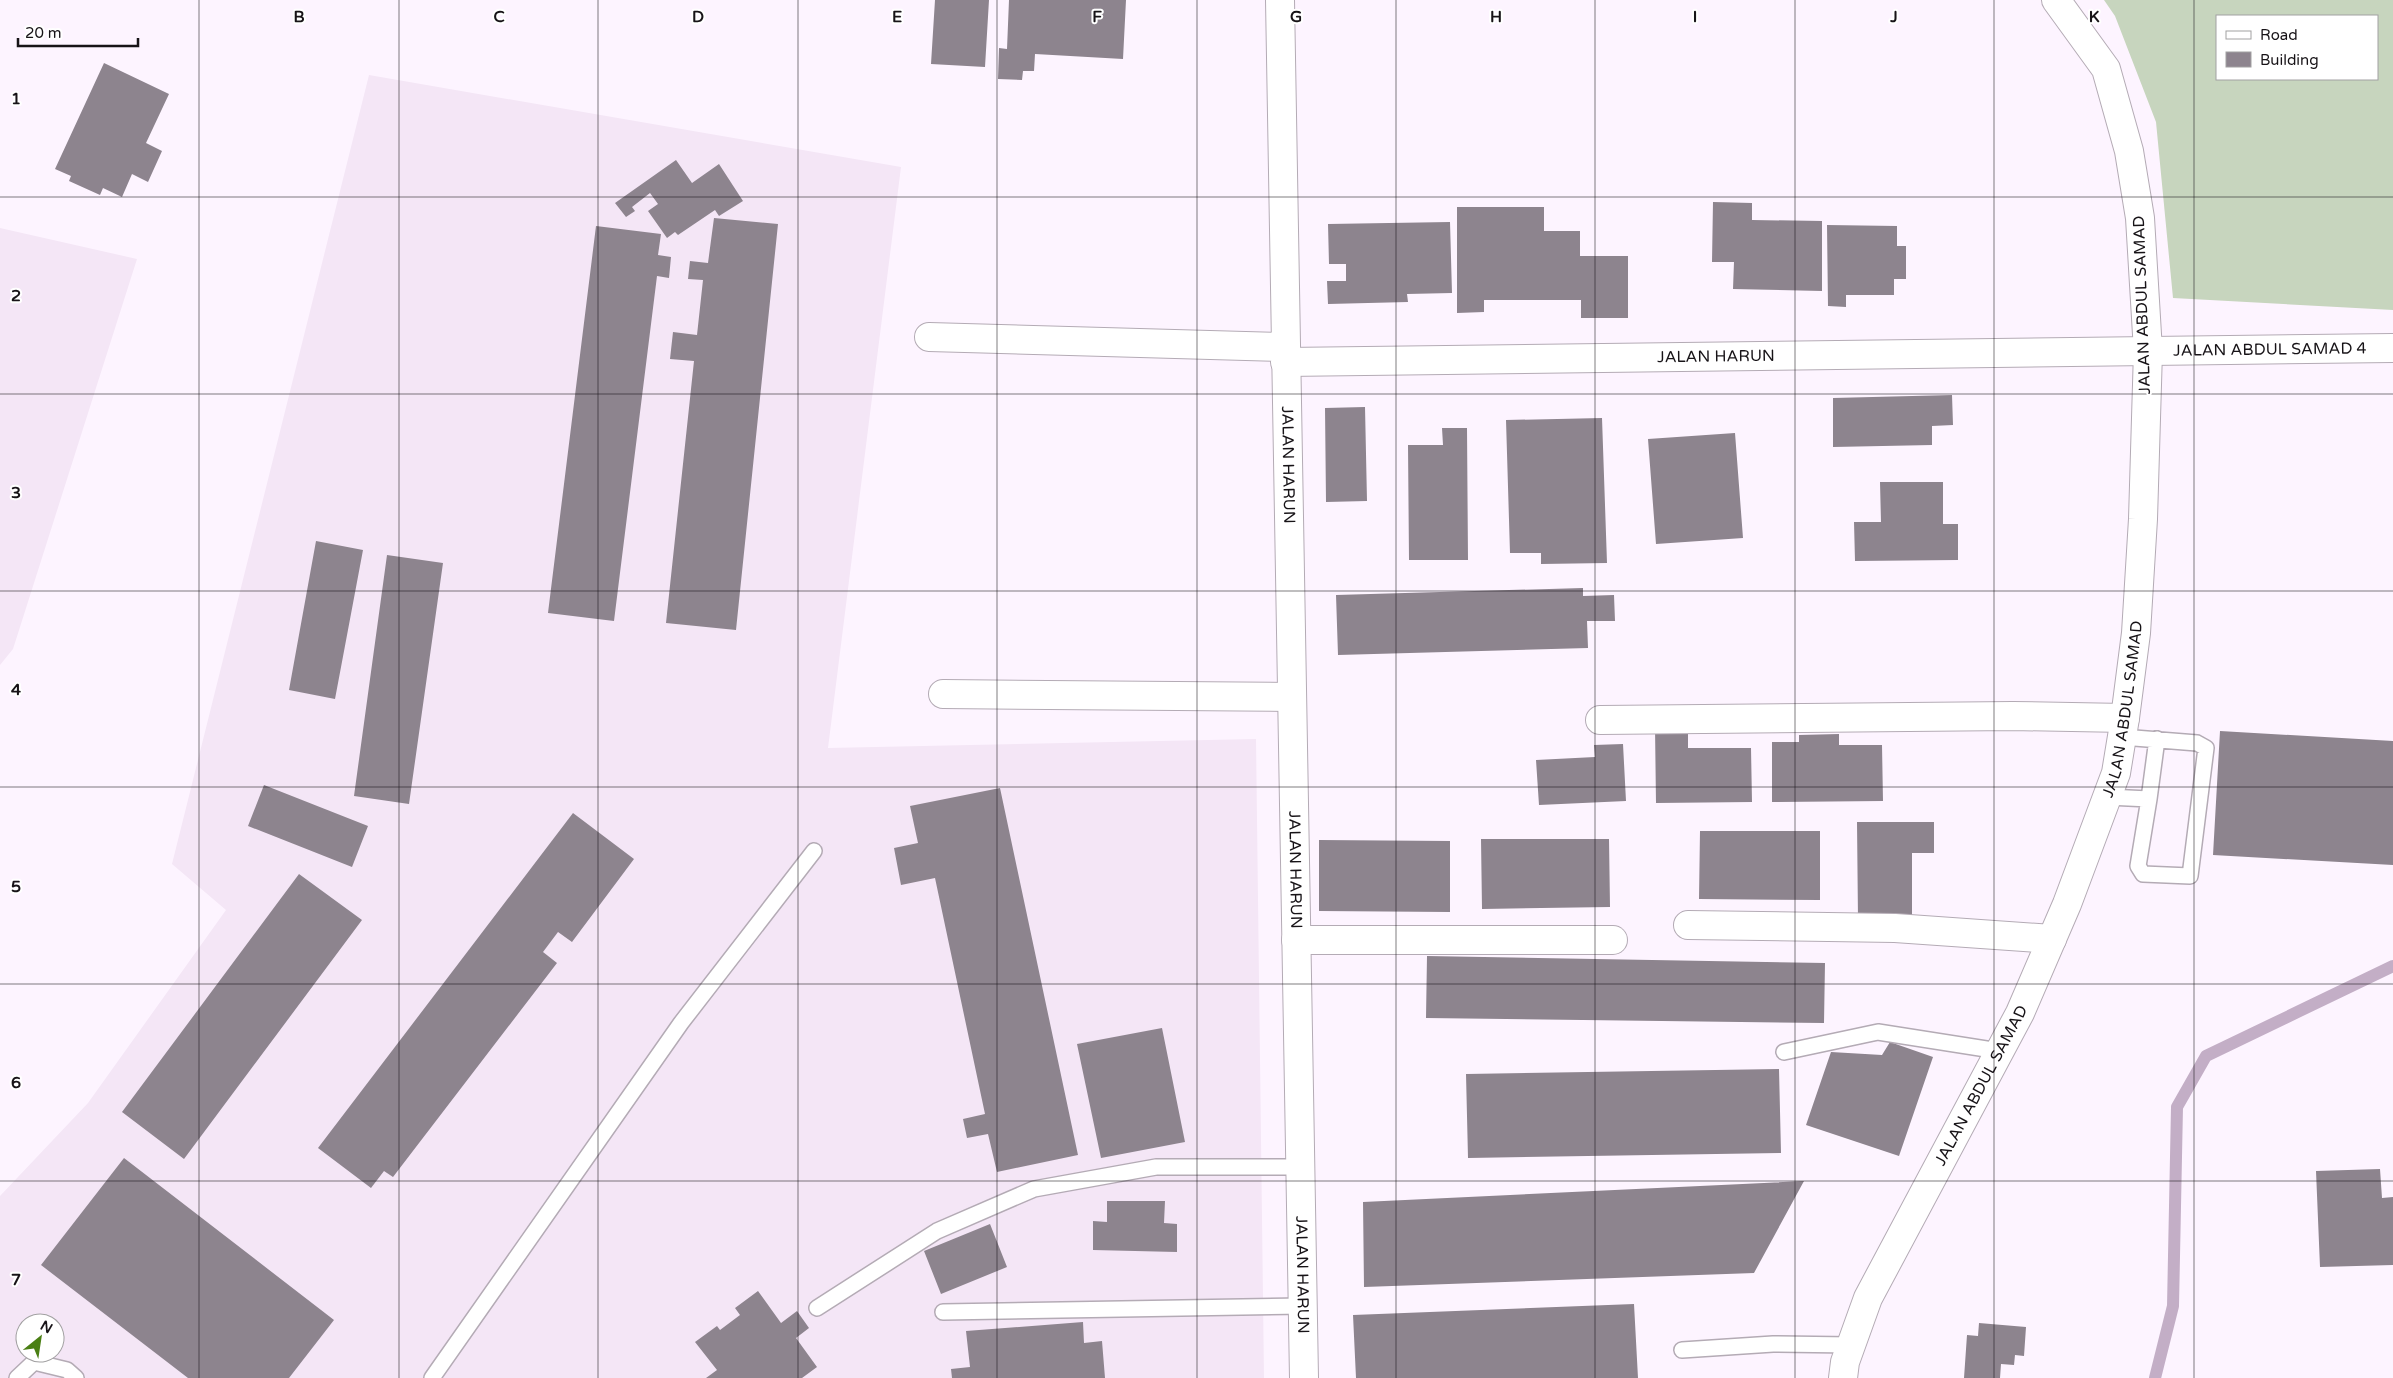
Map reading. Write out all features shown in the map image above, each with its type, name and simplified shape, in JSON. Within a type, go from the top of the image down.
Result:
[{"type":"street","name":"JALAN HARUN","points":[[1280,0],[1304,1378]]},
{"type":"street","name":"JALAN ABDUL SAMAD","points":[[1842,1378],[1851,1345],[1868,1298],[2020,1012],[2052,939],[2108,797],[2116,773],[2124,728],[2136,633],[2143,519],[2148,351],[2140,218],[2129,151],[2106,69],[2056,0]]},
{"type":"street","points":[[930,337],[1285,354]]},
{"type":"street","name":"JALAN ABDUL SAMAD 4","points":[[2148,351],[2393,348]]},
{"type":"street","name":"JALAN HARUN","points":[[1285,354],[2148,351]]},
{"type":"street","points":[[943,694],[1291,698]]},
{"type":"street","points":[[1600,720],[2012,716],[2124,728]]},
{"type":"street","points":[[1688,925],[1895,928],[2052,939]]},
{"type":"street","points":[[1296,940],[1614,940]]},
{"type":"lane","points":[[2124,728],[2157,740],[2197,742],[2206,748],[2190,876],[2147,875],[2138,866],[2157,740]]},
{"type":"lane","points":[[2108,797],[2149,799]]},
{"type":"lane","points":[[432,1378],[682,1023],[814,851]]},
{"type":"lane","points":[[1784,1052],[1878,1032],[1999,1051]]},
{"type":"lane","points":[[817,1308],[937,1231],[1034,1189],[1156,1167],[1300,1167]]},
{"type":"lane","points":[[943,1312],[1303,1306]]},
{"type":"lane","points":[[1682,1350],[1773,1344],[1851,1345]]},
{"type":"lane","points":[[17,1378],[34,1362],[67,1370],[76,1378]]},
{"type":"shaded area","points":[[369,75],[901,167],[828,748],[1256,739],[1264,1378],[0,1378],[0,1196],[88,1103],[226,910],[172,864]]},
{"type":"shaded area","points":[[0,228],[137,259],[13,649],[0,665]]},
{"type":"green space","points":[[2104,0],[2393,0],[2393,310],[2173,298],[2156,122],[2115,16]]},
{"type":"building","points":[[935,0],[989,0],[985,67],[931,64]]},
{"type":"building","points":[[1009,0],[1126,0],[1123,59],[1035,54],[1034,71],[1023,71],[1022,80],[998,79],[999,48],[1007,49]]},
{"type":"building","points":[[104,63],[169,94],[146,143],[162,151],[148,182],[132,174],[122,197],[103,188],[100,195],[69,181],[71,176],[55,169]]},
{"type":"building","points":[[676,160],[692,183],[719,164],[743,201],[719,216],[715,210],[678,235],[675,232],[667,238],[648,211],[658,204],[650,193],[632,207],[635,211],[626,217],[615,203]]},
{"type":"building","points":[[1713,202],[1752,203],[1752,220],[1822,221],[1822,291],[1733,289],[1734,262],[1712,262]]},
{"type":"building","points":[[1457,207],[1544,207],[1544,231],[1580,231],[1580,256],[1628,256],[1628,318],[1581,318],[1581,300],[1484,300],[1484,312],[1457,313]]},
{"type":"building","points":[[714,218],[778,224],[736,630],[666,623],[694,361],[670,359],[673,332],[697,335],[703,280],[688,279],[690,261],[708,263]]},
{"type":"building","points":[[1450,222],[1452,293],[1407,294],[1408,302],[1328,304],[1327,281],[1346,281],[1346,264],[1329,264],[1328,224]]},
{"type":"building","points":[[1827,225],[1897,226],[1897,246],[1906,246],[1906,279],[1894,279],[1894,295],[1846,295],[1846,307],[1828,306]]},
{"type":"building","points":[[596,226],[661,234],[658,255],[671,257],[669,278],[657,276],[614,621],[548,613]]},
{"type":"building","points":[[1952,395],[1953,425],[1932,426],[1932,445],[1833,447],[1833,398]]},
{"type":"building","points":[[1365,407],[1367,501],[1326,502],[1325,408]]},
{"type":"building","points":[[1602,418],[1607,563],[1541,564],[1541,553],[1510,553],[1506,420]]},
{"type":"building","points":[[1442,428],[1467,428],[1468,560],[1409,560],[1408,445],[1443,445]]},
{"type":"building","points":[[1735,433],[1743,538],[1656,544],[1648,439]]},
{"type":"building","points":[[1880,482],[1943,482],[1943,524],[1958,524],[1958,560],[1855,561],[1854,522],[1881,522]]},
{"type":"building","points":[[316,541],[363,550],[335,699],[289,690]]},
{"type":"building","points":[[387,555],[443,563],[409,804],[354,796]]},
{"type":"building","points":[[1583,588],[1583,596],[1614,595],[1615,621],[1587,621],[1588,648],[1338,655],[1336,595]]},
{"type":"building","points":[[1655,727],[1688,727],[1688,748],[1751,748],[1752,802],[1656,803]]},
{"type":"building","points":[[2220,731],[2393,741],[2393,865],[2213,855]]},
{"type":"building","points":[[1839,734],[1839,745],[1882,745],[1883,801],[1772,802],[1772,742],[1799,742],[1799,735]]},
{"type":"building","points":[[1623,744],[1626,801],[1539,805],[1536,760],[1595,757],[1594,745]]},
{"type":"building","points":[[264,785],[368,826],[352,867],[248,826]]},
{"type":"building","points":[[1000,788],[1078,1155],[997,1172],[988,1134],[967,1138],[963,1119],[985,1114],[935,878],[901,885],[894,848],[918,843],[910,806]]},
{"type":"building","points":[[573,813],[634,859],[572,942],[558,932],[543,952],[557,963],[393,1177],[384,1171],[371,1188],[318,1148]]},
{"type":"building","points":[[1857,822],[1934,822],[1934,853],[1912,853],[1912,920],[1858,920]]},
{"type":"building","points":[[1700,831],[1820,831],[1820,900],[1699,899]]},
{"type":"building","points":[[1481,839],[1609,839],[1610,907],[1482,909]]},
{"type":"building","points":[[1319,840],[1450,841],[1450,912],[1319,911]]},
{"type":"building","points":[[299,874],[362,920],[184,1159],[122,1112]]},
{"type":"building","points":[[1427,956],[1825,963],[1824,1023],[1426,1018]]},
{"type":"building","points":[[1162,1028],[1185,1142],[1101,1158],[1077,1044]]},
{"type":"building","points":[[1890,1042],[1933,1057],[1899,1156],[1806,1125],[1831,1052],[1882,1055]]},
{"type":"building","points":[[1779,1069],[1781,1153],[1468,1158],[1466,1074]]},
{"type":"building","points":[[124,1158],[334,1320],[289,1378],[188,1378],[41,1265]]},
{"type":"building","points":[[2380,1169],[2382,1198],[2393,1197],[2393,1265],[2320,1267],[2316,1171]]},
{"type":"building","points":[[1804,1181],[1754,1273],[1364,1287],[1363,1202]]},
{"type":"building","points":[[1107,1201],[1165,1201],[1164,1223],[1177,1224],[1177,1252],[1093,1250],[1093,1221],[1107,1222]]},
{"type":"building","points":[[990,1224],[1007,1267],[941,1294],[924,1251]]},
{"type":"building","points":[[758,1291],[781,1323],[797,1311],[809,1328],[796,1338],[817,1367],[802,1378],[706,1378],[717,1370],[695,1342],[717,1326],[720,1330],[740,1315],[735,1308]]},
{"type":"building","points":[[1634,1304],[1638,1378],[1356,1378],[1353,1315]]},
{"type":"building","points":[[1083,1322],[1084,1343],[1102,1341],[1105,1378],[952,1378],[951,1369],[970,1367],[966,1331]]},
{"type":"building","points":[[1979,1323],[2026,1327],[2024,1356],[2015,1355],[2014,1365],[2001,1364],[2000,1378],[1964,1378],[1967,1335],[1978,1336]]},
{"type":"waterway","points":[[2155,1378],[2173,1306],[2177,1107],[2206,1056],[2393,966]]}]
